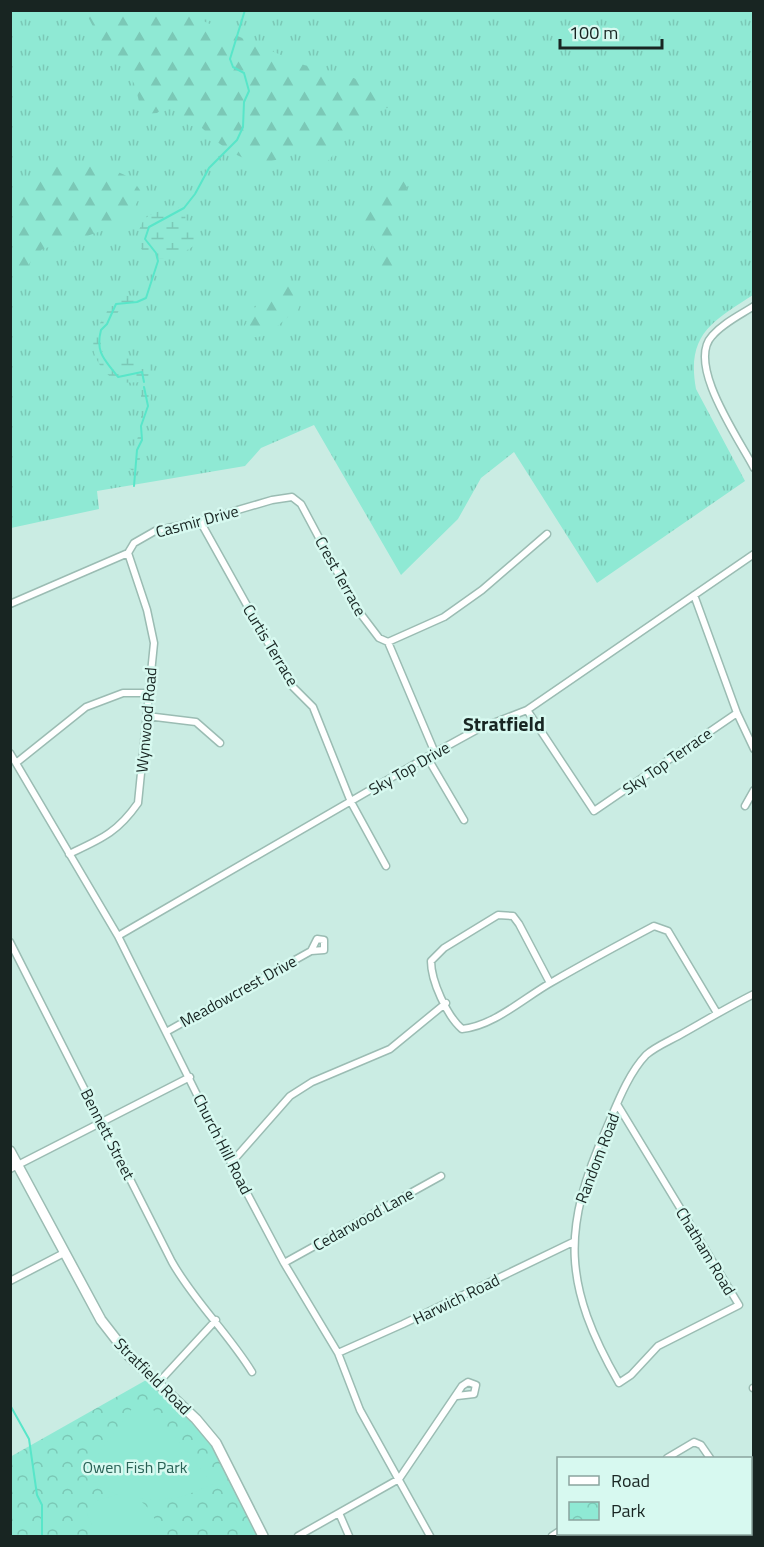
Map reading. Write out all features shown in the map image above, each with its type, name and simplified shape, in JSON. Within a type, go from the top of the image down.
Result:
[{"type":"main road","name":"Stratfield Road","points":[[10,1151],[14,1167],[111,1335],[216,1443],[263,1536]]},
{"type":"street","points":[[753,306],[710,337],[704,353],[706,378],[753,468]]},
{"type":"street","name":"Casmir Drive","points":[[10,604],[128,553],[134,543],[155,531],[200,521],[272,500],[292,497]]},
{"type":"street","name":"Crest Terrace","points":[[292,497],[301,504],[357,609],[379,638],[388,642],[435,753]]},
{"type":"street","name":"Curtis Terrace","points":[[200,521],[292,686],[312,706],[351,802],[386,866]]},
{"type":"street","points":[[388,642],[444,617],[482,590],[546,534]]},
{"type":"street","name":"Wynwood Road","points":[[69,854],[102,839],[123,824],[138,803],[153,643],[147,610],[128,553]]},
{"type":"street","name":"Sky Top Drive","points":[[118,936],[427,757],[478,729],[527,710],[753,554]]},
{"type":"street","points":[[694,596],[753,750]]},
{"type":"street","points":[[16,763],[86,707],[123,693],[147,693]]},
{"type":"street","name":"Sky Top Terrace","points":[[527,710],[594,811],[737,713]]},
{"type":"street","points":[[147,716],[196,722],[220,743]]},
{"type":"street","name":"Church Hill Road","points":[[10,753],[118,936],[231,1163],[284,1263],[338,1353],[360,1410],[430,1536]]},
{"type":"street","points":[[427,757],[464,820]]},
{"type":"street","points":[[745,806],[753,790]]},
{"type":"street","points":[[550,983],[513,916],[498,915],[444,948],[431,961],[431,969],[456,1024],[462,1029],[470,1028],[483,1024],[550,983],[654,926],[668,931],[717,1013]]},
{"type":"street","name":"Bennett Street","points":[[10,942],[184,1283],[216,1320],[252,1372]]},
{"type":"street","name":"Meadowcrest Drive","points":[[166,1032],[311,951]]},
{"type":"street","name":"Random Road","points":[[619,1383],[597,1345],[584,1310],[573,1242],[582,1189],[617,1104],[648,1054],[753,994]]},
{"type":"street","points":[[231,1163],[290,1096],[312,1082],[390,1049],[446,1003]]},
{"type":"street","points":[[14,1167],[190,1077]]},
{"type":"street","name":"Chatham Road","points":[[617,1104],[739,1305],[658,1346],[632,1375],[619,1383]]},
{"type":"street","name":"Cedarwood Lane","points":[[284,1263],[441,1176]]},
{"type":"street","name":"Harwich Road","points":[[338,1353],[573,1242]]},
{"type":"street","points":[[10,1281],[64,1253]]},
{"type":"street","points":[[158,1383],[216,1320]]},
{"type":"street","points":[[298,1536],[399,1479],[440,1416],[457,1396]]},
{"type":"street","points":[[669,1457],[687,1445],[699,1443],[709,1457]]},
{"type":"street","points":[[339,1513],[349,1536]]},
{"type":"green space","points":[[10,11],[753,11],[753,295],[726,313],[706,331],[695,355],[694,370],[696,389],[745,481],[597,583],[514,452],[481,478],[458,519],[401,575],[314,425],[261,448],[245,466],[97,491],[99,509],[11,528]]},
{"type":"green space","points":[[85,11],[180,11],[304,65],[342,74],[382,88],[392,97],[388,108],[374,110],[356,119],[327,162],[307,150],[300,150],[273,161],[245,159],[228,150],[200,126],[189,126],[170,103],[157,113],[142,114],[135,85],[125,69],[111,61]]},
{"type":"green space","points":[[81,166],[111,170],[124,175],[142,194],[121,228],[99,232],[65,245],[44,248],[26,269],[19,273],[12,265],[17,240],[13,217],[26,181],[39,167]]},
{"type":"green space","points":[[406,166],[414,169],[403,198],[397,205],[396,277],[389,281],[377,271],[373,245],[354,211]]},
{"type":"green space","points":[[186,205],[185,224],[203,238],[191,248],[167,258],[151,257],[144,252],[138,238],[140,227],[146,218],[154,213]]},
{"type":"green space","points":[[286,282],[299,287],[303,297],[298,310],[265,335],[250,337],[241,334],[251,313],[272,285]]},
{"type":"green space","points":[[144,293],[149,295],[146,302],[119,311],[102,333],[100,349],[108,359],[129,358],[146,362],[150,369],[148,378],[144,382],[117,383],[104,370],[93,349],[97,329],[116,294],[140,298]]},
{"type":"green space","points":[[148,387],[151,396],[143,416],[139,471],[134,472],[129,468],[141,426],[141,389]]},
{"type":"green space","name":"Owen Fish Park","points":[[148,1379],[206,1435],[217,1451],[258,1536],[11,1536],[10,1457]]},
{"type":"green space","points":[[134,1406],[150,1406],[213,1484],[177,1497],[138,1498],[152,1512],[158,1529],[147,1536],[97,1536],[87,1514],[96,1501],[118,1494],[106,1491],[83,1474]]},
{"type":"waterway","points":[[144,382],[142,372],[118,377],[102,356],[99,345],[101,330],[107,324],[116,304],[137,302],[146,298],[158,261],[156,253],[145,239],[149,227],[184,208],[195,194],[209,168],[237,140],[243,127],[244,102],[249,91],[244,73],[233,67],[230,59],[245,10]]},
{"type":"waterway","points":[[134,486],[137,450],[142,440],[141,426],[148,406],[144,387]]},
{"type":"waterway","points":[[10,1405],[29,1439],[37,1495],[42,1505],[42,1536]]},
{"type":"district","name":"Stratfield","points":[[504,724]]}]
